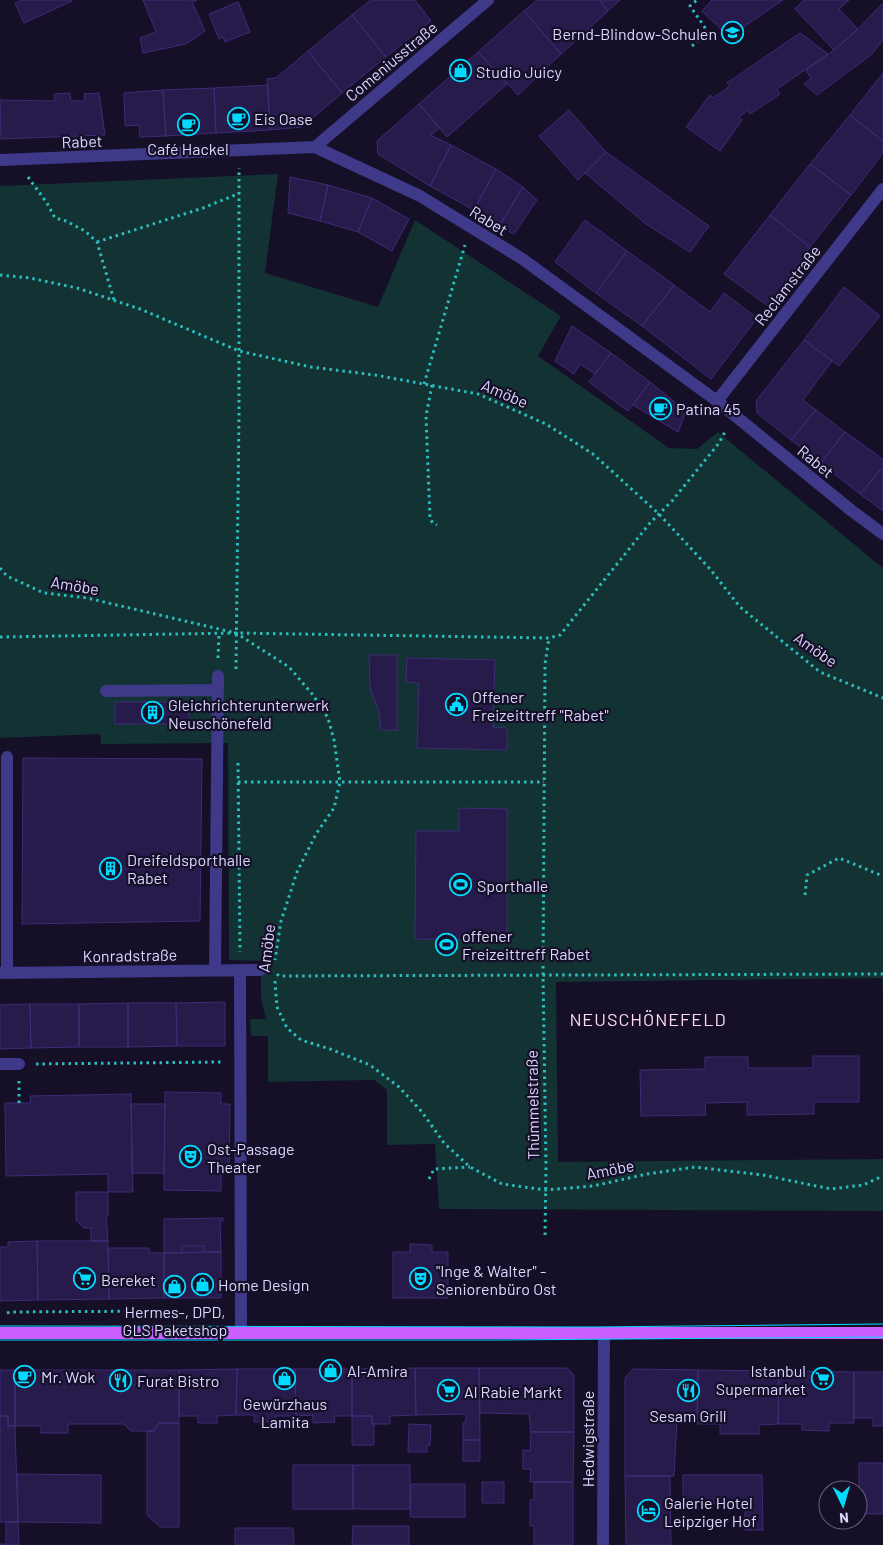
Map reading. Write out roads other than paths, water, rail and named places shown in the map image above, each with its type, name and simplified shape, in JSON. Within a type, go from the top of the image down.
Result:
[{"type":"main road","points":[[0,1333],[883,1333]]},
{"type":"street","name":"Comeniusstraße","points":[[315,147],[488,0]]},
{"type":"street","name":"Rabet","points":[[0,160],[315,147],[420,196],[521,258],[718,401],[852,511],[883,534]]},
{"type":"street","name":"Reclamstraße","points":[[718,401],[883,189]]},
{"type":"street","points":[[214,970],[218,676]]},
{"type":"street","points":[[106,691],[218,690]]},
{"type":"street","points":[[4,973],[7,757]]},
{"type":"street","points":[[240,970],[241,1333]]},
{"type":"street","name":"Konradstraße","points":[[4,973],[260,970]]},
{"type":"street","points":[[0,1064],[20,1064]]},
{"type":"street","name":"Hedwigstraße","points":[[603,1545],[604,1333]]},
{"type":"tram line","points":[[0,1326],[593,1327],[883,1324]]},
{"type":"tram line","points":[[0,1340],[498,1340],[883,1337]]},
{"type":"place","name":"Bernd-Blindow-Schulen","points":[[733,33]]},
{"type":"place","name":"Studio Juicy","points":[[460,71]]},
{"type":"place","name":"Eis Oase","points":[[238,118]]},
{"type":"place","name":"Café Hackel","points":[[188,124]]},
{"type":"place","name":"Patina 45","points":[[660,408]]},
{"type":"place","name":"Offener Freizeittreff \"Rabet\"","points":[[456,705]]},
{"type":"place","name":"Gleichrichterunterwerk Neuschönefeld","points":[[152,713]]},
{"type":"place","name":"Dreifeldsporthalle Rabet","points":[[111,868]]},
{"type":"place","name":"Sporthalle","points":[[461,885]]},
{"type":"place","name":"offener Freizeittreff Rabet","points":[[446,944]]},
{"type":"place","name":"Ost-Passage Theater","points":[[191,1157]]},
{"type":"place","name":"Bereket","points":[[85,1279]]},
{"type":"place","name":"\"Inge & Walter\" - Seniorenbüro Ost","points":[[420,1279]]},
{"type":"place","name":"Home Design","points":[[202,1284]]},
{"type":"place","name":"Hermes-, DPD, GLS Paketshop","points":[[175,1287]]},
{"type":"place","name":"Al-Amira","points":[[331,1370]]},
{"type":"place","name":"Mr. Wok","points":[[25,1376]]},
{"type":"place","name":"Gewürzhaus Lamita","points":[[285,1379]]},
{"type":"place","name":"Istanbul Supermarket","points":[[822,1379]]},
{"type":"place","name":"Furat Bistro","points":[[121,1380]]},
{"type":"place","name":"Al Rabie Markt","points":[[448,1391]]},
{"type":"place","name":"Sesam Grill","points":[[688,1391]]},
{"type":"place","name":"Galerie Hotel Leipziger Hof","points":[[648,1511]]},
{"type":"district","name":"NEUSCHÖNEFELD","points":[[648,1019]]}]
